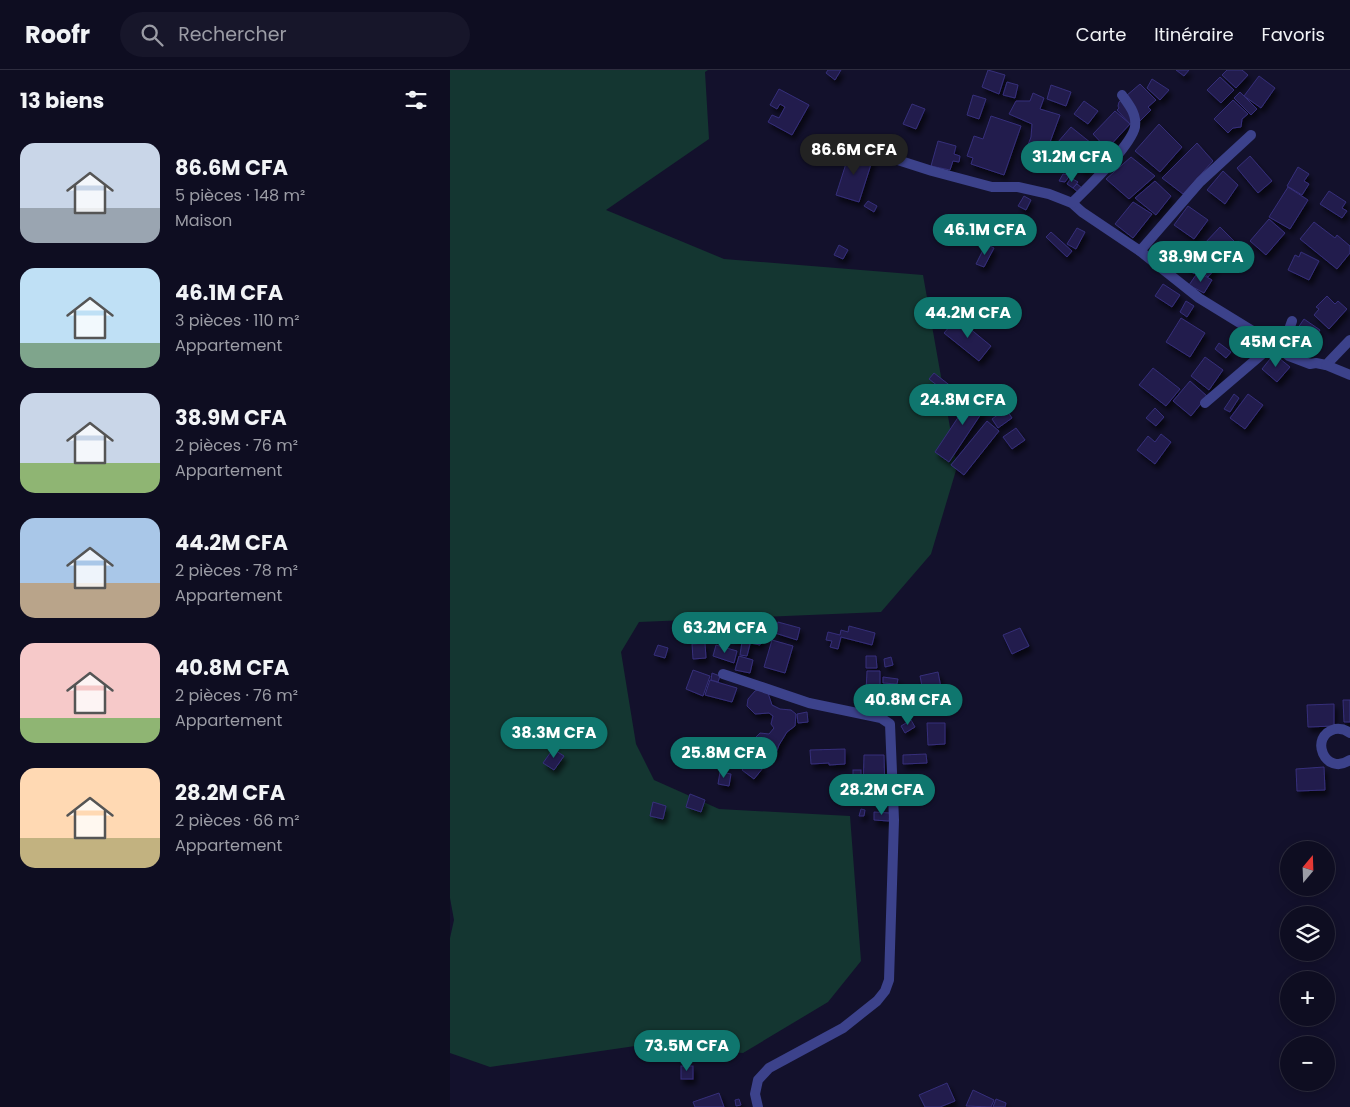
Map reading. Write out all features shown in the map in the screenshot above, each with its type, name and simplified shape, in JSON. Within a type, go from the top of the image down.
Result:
[{"type":"street","points":[[1072,203],[1117,156],[1132,134],[1135,126],[1133,110],[1122,95]]},
{"type":"street","points":[[1140,250],[1200,182],[1251,135]]},
{"type":"street","points":[[854,146],[932,171],[992,187],[1018,187],[1049,194],[1072,203],[1082,212],[1140,250],[1199,298],[1274,344],[1289,356],[1310,364],[1326,365],[1350,375]]},
{"type":"street","points":[[1204,402],[1274,344],[1286,338],[1292,321]]},
{"type":"street","points":[[1326,365],[1350,340]]},
{"type":"street","points":[[723,674],[809,703],[881,718],[890,724],[894,820],[889,980],[885,991],[877,1000],[843,1028],[770,1068],[758,1080],[755,1094],[758,1107]]},
{"type":"street","points":[[1350,733],[1338,729],[1329,731],[1323,738],[1321,747],[1324,756],[1330,762],[1340,764],[1350,760]]},
{"type":"green space","points":[[450,70],[708,70],[705,72],[709,139],[606,210],[724,259],[923,275],[957,467],[931,554],[881,612],[639,622],[621,652],[636,744],[654,780],[719,809],[850,816],[861,961],[828,1002],[743,1053],[649,1044],[490,1067],[450,1053],[450,938],[454,920],[450,898]]},
{"type":"building","points":[[828,70],[841,70],[835,80],[826,73]]},
{"type":"building","points":[[988,70],[1005,75],[999,94],[982,87]]},
{"type":"building","points":[[1176,70],[1189,70],[1184,76]]},
{"type":"building","points":[[1227,70],[1242,70],[1248,75],[1236,88],[1222,75]]},
{"type":"building","points":[[1259,76],[1275,88],[1261,108],[1244,96]]},
{"type":"building","points":[[1220,77],[1234,90],[1221,103],[1207,90]]},
{"type":"building","points":[[1152,79],[1169,90],[1160,100],[1147,88]]},
{"type":"building","points":[[1007,82],[1018,85],[1015,98],[1003,95]]},
{"type":"building","points":[[1140,84],[1156,100],[1148,107],[1151,110],[1140,121],[1130,124],[1117,110],[1119,102]]},
{"type":"building","points":[[1051,85],[1071,92],[1066,106],[1047,99]]},
{"type":"building","points":[[779,89],[809,105],[792,135],[768,122],[772,115],[779,118],[785,107],[780,104],[777,109],[770,105]]},
{"type":"building","points":[[1240,92],[1257,109],[1251,115],[1234,98]]},
{"type":"building","points":[[1033,93],[1044,98],[1040,109],[1060,115],[1042,164],[1023,158],[1031,137],[1032,124],[1009,114],[1016,101],[1030,101]]},
{"type":"building","points":[[973,95],[986,99],[979,119],[967,115]]},
{"type":"building","points":[[1233,100],[1248,114],[1242,119],[1241,127],[1233,128],[1228,133],[1214,119]]},
{"type":"building","points":[[1084,101],[1098,111],[1088,124],[1074,114]]},
{"type":"building","points":[[912,104],[925,109],[916,129],[903,124]]},
{"type":"building","points":[[1115,111],[1130,124],[1107,149],[1093,134]]},
{"type":"building","points":[[991,116],[1021,126],[1004,175],[971,164],[973,158],[967,156],[974,136],[983,139]]},
{"type":"building","points":[[1159,124],[1182,147],[1160,172],[1135,151]]},
{"type":"building","points":[[1071,127],[1091,143],[1093,161],[1085,172],[1078,166],[1074,166],[1071,169],[1057,159],[1059,157],[1056,155],[1061,147],[1058,142]]},
{"type":"building","points":[[938,141],[956,146],[954,154],[960,156],[959,162],[953,161],[950,170],[931,166]]},
{"type":"building","points":[[1197,143],[1213,161],[1183,194],[1162,178]]},
{"type":"building","points":[[850,151],[873,158],[859,202],[836,195]]},
{"type":"building","points":[[1250,156],[1272,181],[1258,193],[1237,168]]},
{"type":"building","points":[[1131,157],[1155,176],[1129,199],[1106,179]]},
{"type":"building","points":[[1298,167],[1309,174],[1304,181],[1309,184],[1302,195],[1287,186]]},
{"type":"building","points":[[1223,171],[1238,185],[1225,204],[1207,190]]},
{"type":"building","points":[[1063,174],[1070,175],[1065,182],[1059,181]]},
{"type":"building","points":[[1071,178],[1078,182],[1073,188],[1067,184]]},
{"type":"building","points":[[1155,181],[1171,196],[1156,215],[1135,198]]},
{"type":"building","points":[[1077,184],[1082,188],[1078,192],[1073,188]]},
{"type":"building","points":[[1288,187],[1308,200],[1290,229],[1269,217]]},
{"type":"building","points":[[1329,191],[1346,202],[1342,208],[1347,211],[1342,218],[1320,204]]},
{"type":"building","points":[[1024,196],[1031,200],[1026,210],[1018,206]]},
{"type":"building","points":[[868,201],[877,206],[874,212],[864,206]]},
{"type":"building","points":[[1133,202],[1152,214],[1133,238],[1115,224]]},
{"type":"building","points":[[1188,206],[1208,220],[1194,239],[1174,225]]},
{"type":"building","points":[[1269,219],[1285,233],[1266,255],[1250,241]]},
{"type":"building","points":[[1314,222],[1335,238],[1337,235],[1350,246],[1350,253],[1337,269],[1300,239]]},
{"type":"building","points":[[1220,227],[1238,245],[1222,261],[1204,244]]},
{"type":"building","points":[[1077,228],[1085,232],[1076,249],[1067,244]]},
{"type":"building","points":[[1051,232],[1072,251],[1067,257],[1046,237]]},
{"type":"building","points":[[986,244],[994,248],[984,267],[976,264]]},
{"type":"building","points":[[1190,244],[1216,268],[1208,277],[1199,269],[1194,274],[1186,267],[1191,262],[1181,253]]},
{"type":"building","points":[[839,245],[848,250],[843,259],[834,255]]},
{"type":"building","points":[[1301,252],[1319,261],[1309,280],[1288,270],[1295,255],[1299,257]]},
{"type":"building","points":[[1198,272],[1212,280],[1204,293],[1189,285]]},
{"type":"building","points":[[1163,284],[1180,295],[1172,307],[1155,296]]},
{"type":"building","points":[[1327,296],[1335,304],[1338,301],[1347,309],[1329,329],[1314,315],[1319,309],[1316,307]]},
{"type":"building","points":[[1186,301],[1194,306],[1187,317],[1180,312]]},
{"type":"building","points":[[957,318],[991,346],[979,361],[944,333]]},
{"type":"building","points":[[1181,318],[1205,333],[1190,357],[1166,342]]},
{"type":"building","points":[[1304,319],[1320,330],[1310,345],[1293,335]]},
{"type":"building","points":[[1219,343],[1231,352],[1226,358],[1215,349]]},
{"type":"building","points":[[1274,354],[1290,367],[1277,382],[1262,369]]},
{"type":"building","points":[[1205,357],[1223,370],[1209,390],[1191,376]]},
{"type":"building","points":[[1153,368],[1180,389],[1166,406],[1139,385]]},
{"type":"building","points":[[934,373],[957,391],[952,397],[929,379]]},
{"type":"building","points":[[1190,381],[1207,396],[1191,416],[1173,401]]},
{"type":"building","points":[[977,389],[991,399],[949,462],[935,452]]},
{"type":"building","points":[[1234,394],[1239,398],[1230,412],[1224,409]]},
{"type":"building","points":[[1248,394],[1263,405],[1245,429],[1230,418]]},
{"type":"building","points":[[1155,408],[1164,417],[1156,426],[1146,418]]},
{"type":"building","points":[[1006,409],[1012,418],[998,428],[992,419]]},
{"type":"building","points":[[987,421],[999,431],[964,475],[951,465]]},
{"type":"building","points":[[1016,428],[1025,440],[1012,449],[1003,437]]},
{"type":"building","points":[[1161,434],[1171,442],[1155,464],[1137,450],[1148,436],[1155,442]]},
{"type":"building","points":[[778,622],[800,628],[797,640],[775,633]]},
{"type":"building","points":[[849,626],[875,633],[872,645],[841,637],[838,649],[830,647],[832,641],[826,640],[828,632],[840,635],[841,630],[848,632]]},
{"type":"building","points":[[735,627],[763,634],[760,645],[732,639]]},
{"type":"building","points":[[1020,628],[1029,646],[1012,654],[1003,635]]},
{"type":"building","points":[[772,640],[793,646],[785,673],[764,667]]},
{"type":"building","points":[[742,642],[750,644],[747,656],[740,655]]},
{"type":"building","points":[[705,643],[706,658],[693,659],[692,644]]},
{"type":"building","points":[[658,645],[668,648],[665,658],[654,655]]},
{"type":"building","points":[[716,645],[737,651],[734,663],[713,656]]},
{"type":"building","points":[[739,656],[753,660],[750,673],[735,670]]},
{"type":"building","points":[[866,656],[876,656],[877,668],[866,668]]},
{"type":"building","points":[[891,657],[893,665],[885,667],[884,659]]},
{"type":"building","points":[[693,670],[710,676],[703,696],[686,689]]},
{"type":"building","points":[[867,671],[880,671],[880,692],[866,692]]},
{"type":"building","points":[[938,672],[942,693],[924,696],[920,676]]},
{"type":"building","points":[[712,673],[720,676],[718,682],[711,680]]},
{"type":"building","points":[[883,677],[898,679],[897,684],[883,683]]},
{"type":"building","points":[[710,680],[737,688],[732,702],[705,695]]},
{"type":"building","points":[[760,689],[768,693],[772,705],[780,709],[791,710],[796,714],[795,726],[787,732],[776,753],[764,756],[753,748],[753,740],[760,733],[769,734],[774,728],[771,724],[773,716],[769,713],[755,714],[747,706],[748,699],[755,691]]},
{"type":"building","points":[[1343,700],[1350,700],[1350,722],[1344,722]]},
{"type":"building","points":[[1334,704],[1334,726],[1308,727],[1307,705]]},
{"type":"building","points":[[807,712],[808,722],[798,723],[797,714]]},
{"type":"building","points":[[911,720],[915,727],[905,733],[901,726]]},
{"type":"building","points":[[927,723],[945,723],[945,744],[928,745]]},
{"type":"building","points":[[740,738],[742,744],[731,749],[728,743]]},
{"type":"building","points":[[553,749],[564,756],[554,770],[543,763]]},
{"type":"building","points":[[845,749],[845,764],[811,764],[810,750]]},
{"type":"building","points":[[926,754],[927,763],[903,764],[903,755]]},
{"type":"building","points":[[864,755],[884,755],[885,793],[863,793]]},
{"type":"building","points":[[751,759],[763,768],[754,779],[742,770]]},
{"type":"building","points":[[1324,767],[1325,790],[1297,791],[1296,769]]},
{"type":"building","points":[[853,770],[861,770],[861,782],[853,782]]},
{"type":"building","points":[[720,772],[731,774],[729,786],[718,784]]},
{"type":"building","points":[[690,794],[705,800],[701,812],[686,807]]},
{"type":"building","points":[[653,802],[666,806],[663,819],[650,816]]},
{"type":"building","points":[[861,809],[865,810],[864,816],[859,816]]},
{"type":"building","points":[[874,812],[890,813],[889,821],[874,820]]},
{"type":"building","points":[[681,1066],[693,1066],[693,1079],[681,1079]]},
{"type":"building","points":[[947,1083],[955,1101],[940,1107],[925,1107],[919,1095]]},
{"type":"building","points":[[973,1090],[994,1100],[991,1107],[966,1106]]},
{"type":"building","points":[[719,1093],[724,1107],[695,1107],[693,1102]]},
{"type":"building","points":[[739,1099],[741,1105],[736,1106],[735,1100]]},
{"type":"building","points":[[996,1099],[1006,1103],[1005,1107],[993,1107]]}]
